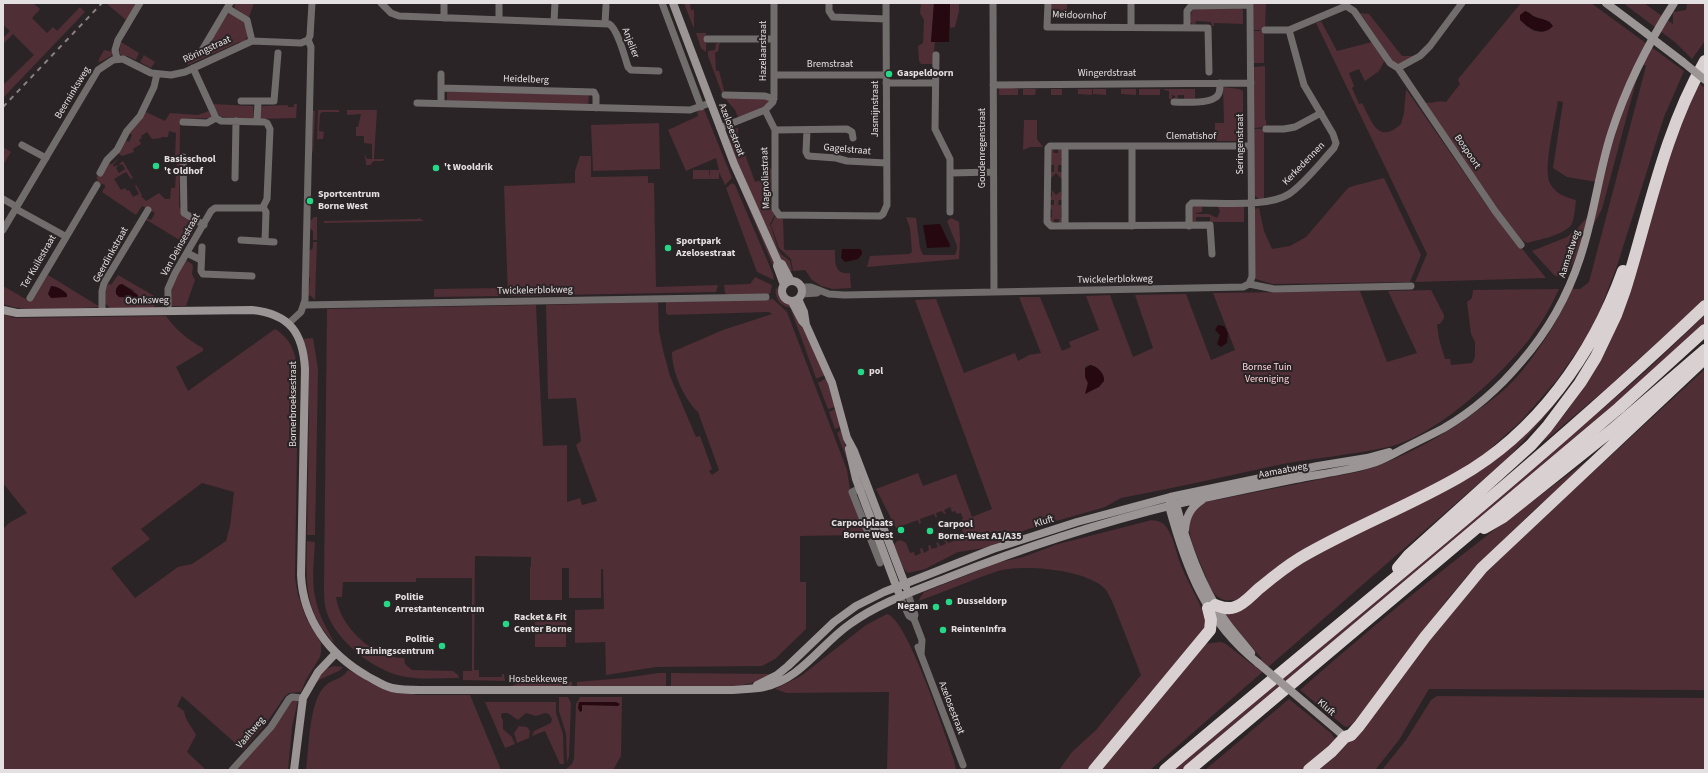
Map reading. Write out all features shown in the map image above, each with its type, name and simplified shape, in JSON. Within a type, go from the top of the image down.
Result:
[{"type":"highway","points":[[1381,590],[1409,555],[1531,445],[1562,409],[1596,356],[1608,334],[1625,290],[1674,127],[1693,81],[1705,61]]},
{"type":"highway","points":[[1094,770],[1210,630],[1211,606],[1228,608],[1240,605],[1262,586],[1299,559],[1335,539],[1460,477],[1486,460],[1519,432],[1557,391],[1592,339],[1607,310],[1631,251],[1644,227]]},
{"type":"highway","points":[[1165,770],[1381,590],[1617,388],[1705,306]]},
{"type":"highway","points":[[1189,770],[1619,408],[1705,330]]},
{"type":"highway","points":[[1460,541],[1503,517],[1612,430],[1705,350]]},
{"type":"highway","points":[[1309,770],[1332,751],[1345,737],[1351,735],[1359,726],[1425,637],[1482,568],[1705,358]]},
{"type":"main road","name":"Azelosestraat","points":[[673,3],[720,128],[778,262],[777,266],[787,283],[782,288],[782,295],[785,300],[798,296],[804,312],[806,325],[832,383],[847,438],[880,543],[896,587],[904,595]]},
{"type":"main road","points":[[1606,3],[1705,80]]},
{"type":"main road","name":"Aamaatweg","points":[[1173,505],[1368,465],[1387,458],[1399,450],[1448,426],[1471,410],[1499,386],[1526,356],[1557,311],[1569,287],[1581,257],[1608,144],[1622,101],[1641,58],[1674,3]]},
{"type":"main road","points":[[787,283],[797,282],[798,296]]},
{"type":"main road","name":"Oonksweg","points":[[3,310],[17,313],[252,310],[274,314],[289,324]]},
{"type":"main road","name":"Bornerbroeksestraat","points":[[289,324],[299,338],[303,348],[305,369],[301,575],[303,593],[308,610],[316,628],[324,640],[336,653]]},
{"type":"main road","name":"Aamaatweg","points":[[1170,497],[1399,450]]},
{"type":"main road","name":"Azelosestraat","points":[[863,487],[888,540],[904,584],[904,595]]},
{"type":"main road","name":"Kluft","points":[[904,584],[993,549],[1032,536],[1170,497],[1211,606]]},
{"type":"main road","points":[[1185,535],[1187,519],[1191,509],[1206,498]]},
{"type":"main road","name":"Kluft","points":[[1173,505],[1189,570],[1211,606],[1225,620],[1258,663],[1345,737]]},
{"type":"main road","name":"Kluft","points":[[904,595],[992,560],[1052,540],[1173,505]]},
{"type":"main road","points":[[880,543],[888,540]]},
{"type":"main road","name":"Hosbekkeweg","points":[[751,687],[777,675],[834,622],[856,606],[904,584]]},
{"type":"main road","name":"Hosbekkeweg","points":[[336,653],[349,665],[381,684],[401,689],[732,690],[767,686],[792,674],[850,623],[904,595]]},
{"type":"main road","points":[[294,770],[303,698],[318,672],[336,653]]},
{"type":"street","points":[[117,59],[116,50],[118,40],[140,3]]},
{"type":"street","points":[[289,324],[302,312],[304,305],[311,47],[308,40],[310,36],[312,3]]},
{"type":"street","points":[[381,3],[390,13],[399,16],[605,23],[606,6]]},
{"type":"street","points":[[444,3],[444,18]]},
{"type":"street","points":[[499,3],[499,20]]},
{"type":"street","points":[[554,21],[555,3]]},
{"type":"street","name":"Azelosestraat","points":[[662,3],[701,107]]},
{"type":"street","name":"Hazelaarstraat","points":[[725,95],[765,96],[774,99],[774,3]]},
{"type":"street","points":[[829,3],[830,15],[837,18],[886,18]]},
{"type":"street","name":"Jasmijnstraat","points":[[883,214],[887,205],[886,3]]},
{"type":"street","name":"Goudenregenstraat","points":[[993,3],[994,292]]},
{"type":"street","name":"Meidoornhof","points":[[1048,3],[1047,26],[1208,28],[1209,72]]},
{"type":"street","points":[[1131,3],[1131,28]]},
{"type":"street","points":[[1265,30],[1289,30],[1346,5],[1354,11],[1390,62],[1398,68],[1420,56],[1430,46],[1462,3]]},
{"type":"street","points":[[1187,27],[1188,11],[1191,6],[1250,4]]},
{"type":"street","name":"Seringenstraat","points":[[1249,284],[1252,277],[1250,4]]},
{"type":"street","points":[[201,52],[228,5],[247,20],[252,41]]},
{"type":"street","name":"Anjelier","points":[[605,23],[612,25],[628,67],[632,70],[659,71]]},
{"type":"street","name":"Kerkedennen","points":[[1251,202],[1276,201],[1289,194],[1334,148],[1336,143],[1333,134],[1302,80],[1289,30]]},
{"type":"street","points":[[710,41],[774,39]]},
{"type":"street","name":"Röringstraat","points":[[117,59],[131,62],[157,74],[177,74],[252,41],[301,43],[308,40]]},
{"type":"street","points":[[241,101],[272,102],[275,99],[278,53]]},
{"type":"street","points":[[936,55],[935,129],[950,159],[950,212]]},
{"type":"street","name":"Beerninksweg","points":[[3,230],[98,70],[109,61],[117,59]]},
{"type":"street","points":[[193,68],[216,118],[222,121],[267,123],[270,129],[266,199],[263,207],[266,212],[264,241]]},
{"type":"street","name":"Bospoort","points":[[1398,68],[1495,211],[1521,245]]},
{"type":"street","points":[[100,173],[107,160],[117,150],[127,131],[140,116],[154,87],[157,74]]},
{"type":"street","points":[[441,74],[441,103]]},
{"type":"street","name":"Bremstraat","points":[[774,75],[886,75]]},
{"type":"street","points":[[886,83],[935,83]]},
{"type":"street","points":[[1174,102],[1195,102],[1214,99],[1220,92],[1220,83]]},
{"type":"street","name":"Wingerdstraat","points":[[993,85],[1251,83]]},
{"type":"street","name":"Heidelberg","points":[[441,88],[594,92],[596,96],[596,108]]},
{"type":"street","points":[[720,128],[765,110],[774,99]]},
{"type":"street","points":[[257,122],[258,102]]},
{"type":"street","points":[[417,103],[690,110],[710,103]]},
{"type":"street","name":"Magnoliastraat","points":[[765,110],[775,130],[776,209],[779,215],[880,216],[883,214]]},
{"type":"street","points":[[1266,129],[1284,129],[1295,127],[1321,113]]},
{"type":"street","points":[[183,122],[207,123],[216,118]]},
{"type":"street","points":[[235,178],[236,121]]},
{"type":"street","name":"Gagelstraat","points":[[775,130],[847,129],[852,132],[853,138]]},
{"type":"street","name":"Gagelstraat","points":[[807,130],[806,152],[808,156],[847,161],[886,163]]},
{"type":"street","points":[[22,145],[46,158]]},
{"type":"street","name":"Clematishof","points":[[1212,254],[1210,225],[1052,226],[1047,222],[1048,148],[1050,146],[1251,146]]},
{"type":"street","points":[[1065,146],[1065,226]]},
{"type":"street","points":[[1132,147],[1132,226]]},
{"type":"street","points":[[183,157],[184,213],[204,225]]},
{"type":"street","points":[[950,173],[993,172]]},
{"type":"street","name":"Ter Kuilestraat","points":[[30,298],[65,236],[98,185]]},
{"type":"street","points":[[3,199],[17,208]]},
{"type":"street","points":[[1189,226],[1188,206],[1192,203],[1251,202]]},
{"type":"street","name":"Van Deinsestraat","points":[[168,311],[168,289],[187,253],[215,208],[256,209],[263,207]]},
{"type":"street","name":"Ter Kuilestraat","points":[[17,208],[65,236]]},
{"type":"street","name":"Geerdinkstraat","points":[[102,312],[102,291],[104,283],[148,210]]},
{"type":"street","points":[[241,240],[274,242]]},
{"type":"street","points":[[202,247],[201,271],[206,275],[252,276]]},
{"type":"street","points":[[187,253],[201,260]]},
{"type":"street","name":"Twickelerblokweg","points":[[798,296],[817,293],[819,291],[840,295],[1243,287],[1249,284],[1274,289],[1411,286]]},
{"type":"street","name":"Twickelerblokweg","points":[[304,305],[766,297]]},
{"type":"street","points":[[863,487],[852,492],[880,563]]},
{"type":"street","name":"Azelosestraat","points":[[904,595],[915,615],[914,619],[922,640],[921,658]]},
{"type":"street","name":"Azelosestraat","points":[[918,647],[963,765]]},
{"type":"street","name":"Vaaltweg","points":[[232,770],[271,727],[285,702],[292,697],[303,698]]},
{"type":"green space","points":[[3,3],[33,3],[40,9],[32,18],[47,33],[53,27],[57,31],[80,7],[85,12],[3,98],[3,85],[34,55],[13,34],[3,43],[3,38],[10,31],[3,25]]},
{"type":"green space","points":[[106,3],[137,3],[126,20]]},
{"type":"green space","points":[[234,3],[254,3],[249,17],[235,8]]},
{"type":"green space","points":[[684,3],[690,3],[691,10],[694,10],[694,29]]},
{"type":"green space","points":[[921,3],[934,3],[931,42],[935,42],[933,64],[921,64],[919,61],[918,46],[923,43],[924,20],[920,13]]},
{"type":"green space","points":[[950,3],[959,3],[959,11],[955,27],[950,28]]},
{"type":"green space","points":[[1050,3],[1067,3],[1067,17],[1050,17]]},
{"type":"green space","points":[[1254,3],[1266,3],[1265,30],[1254,30]]},
{"type":"green space","points":[[1521,3],[1591,3],[1684,71],[1664,117],[1617,266],[1597,318],[1585,340],[1556,381],[1521,421],[1479,459],[1236,600],[1224,600],[1214,594],[1209,586],[1191,540],[1189,521],[1191,513],[1194,509],[1206,502],[1362,471],[1395,459],[1442,434],[1471,415],[1510,384],[1530,361],[1546,337],[1561,312],[1572,289],[1580,289],[1589,282],[1646,66],[1641,63],[1602,209],[1567,274],[1562,278],[1554,275],[1532,251],[1567,237],[1577,229],[1595,208],[1597,182],[1567,177],[1553,168],[1563,102],[1558,101],[1549,153],[1548,173],[1549,181],[1554,189],[1564,196],[1576,200],[1575,212],[1571,225],[1568,229],[1550,237],[1527,243],[1522,240],[1498,210],[1423,102],[1446,102],[1460,84],[1458,80]],"holes":[[[1529,12],[1533,16],[1551,22],[1543,32],[1534,31],[1525,25]]]},
{"type":"green space","points":[[1623,3],[1644,3],[1673,24],[1673,12],[1686,10],[1687,3],[1705,3],[1705,41],[1692,59],[1676,43]]},
{"type":"green space","points":[[1241,8],[1243,10],[1243,24],[1214,23],[1214,26],[1212,26],[1211,22],[1196,21],[1195,26],[1190,22],[1192,9]]},
{"type":"green space","points":[[229,13],[244,21],[247,34],[245,41],[242,43],[239,42],[188,65],[187,63],[194,51],[201,55]]},
{"type":"green space","points":[[1360,13],[1369,14],[1402,56],[1414,56],[1400,65],[1394,63]]},
{"type":"green space","points":[[1321,21],[1337,51],[1372,42],[1385,60],[1379,71],[1365,81],[1359,69],[1349,73],[1354,86],[1352,88],[1359,104],[1362,103],[1373,124],[1381,132],[1387,132],[1393,130],[1401,124],[1404,113],[1406,89],[1488,207],[1546,278],[1415,282],[1427,254],[1316,23]]},
{"type":"green space","points":[[1254,31],[1264,31],[1264,63],[1254,63]]},
{"type":"green space","points":[[696,33],[706,33],[706,52],[701,48]]},
{"type":"green space","points":[[720,41],[718,51],[715,53],[716,71],[719,71],[725,94],[767,99],[770,102],[769,106],[738,117],[735,110],[723,96],[708,56],[708,51],[715,50],[716,44]]},
{"type":"green space","points":[[121,42],[139,53],[136,60],[127,56],[124,58],[119,53]]},
{"type":"green space","points":[[104,50],[113,52],[111,56],[100,62],[98,61]]},
{"type":"green space","points":[[144,55],[155,62],[151,68],[140,62]]},
{"type":"green space","points":[[1265,66],[1266,127],[1254,128],[1254,67]]},
{"type":"green space","points":[[1696,81],[1705,88],[1705,299],[1607,388],[1547,439],[1533,448],[1565,414],[1586,384]]},
{"type":"green space","points":[[1223,87],[1243,91],[1243,141],[1215,141],[1215,123],[1224,123]]},
{"type":"green space","points":[[999,88],[1018,89],[1018,95],[999,95]]},
{"type":"green space","points":[[1023,89],[1036,89],[1035,95],[1023,95]]},
{"type":"green space","points":[[1051,89],[1062,89],[1062,95],[1051,95]]},
{"type":"green space","points":[[1078,89],[1092,89],[1092,95],[1078,94]]},
{"type":"green space","points":[[1093,89],[1106,89],[1106,95],[1093,94]]},
{"type":"green space","points":[[1121,89],[1136,89],[1136,95],[1121,94]]},
{"type":"green space","points":[[1139,89],[1160,89],[1160,95],[1139,95]]},
{"type":"green space","points":[[1164,89],[1195,89],[1195,99],[1184,99],[1184,95],[1178,95],[1177,99],[1175,99],[1175,96],[1172,95],[1172,99],[1169,99],[1169,91]]},
{"type":"green space","points":[[447,91],[589,95],[588,106],[447,102]]},
{"type":"green space","points":[[212,104],[253,106],[254,119],[220,116]]},
{"type":"green space","points":[[294,104],[297,104],[296,118],[258,119],[259,108],[263,106],[288,105],[288,107],[294,107]]},
{"type":"green space","points":[[704,109],[732,178],[725,185],[719,172],[719,179],[710,179],[710,170],[719,170],[716,158],[686,171],[668,130],[698,116],[697,111]]},
{"type":"green space","points":[[318,110],[339,110],[339,112],[322,112],[320,114],[319,131],[324,132],[323,139],[317,139]]},
{"type":"green space","points":[[347,110],[377,110],[374,159],[384,159],[383,161],[374,161],[370,165],[366,165],[365,154],[367,159],[372,159],[372,144],[364,143],[364,136],[356,136],[356,127],[358,127],[361,114],[347,115]]},
{"type":"green space","points":[[209,111],[212,118],[182,119],[180,125],[179,207],[198,224],[186,244],[145,219],[151,220],[155,213],[142,206],[136,215],[102,192],[105,185],[96,182],[98,179],[96,178],[109,162],[111,165],[120,157],[113,165],[114,167],[117,165],[118,166],[116,168],[119,173],[125,169],[122,164],[119,164],[123,161],[133,178],[131,179],[126,172],[114,179],[121,190],[125,188],[127,191],[129,190],[133,197],[139,194],[135,186],[136,185],[142,195],[141,196],[146,201],[159,193],[165,199],[170,199],[171,188],[175,188],[177,160],[175,157],[176,133],[169,131],[168,137],[152,139],[147,132],[141,136],[142,138],[139,140],[141,144],[133,149],[134,152],[122,156],[118,153],[125,140],[129,142],[132,135],[129,133],[146,112],[165,121],[170,113],[198,115]]},
{"type":"green space","points":[[313,111],[315,111],[313,154],[312,150]]},
{"type":"green space","points":[[1024,120],[1037,120],[1037,139],[1043,147],[1030,147],[1023,150]]},
{"type":"green space","points":[[659,123],[660,169],[593,171],[591,125]]},
{"type":"green space","points":[[733,128],[738,128],[738,135],[755,182],[769,177],[769,167],[773,170],[773,179],[771,181],[771,204],[775,214],[770,224],[778,249],[781,254],[790,261],[792,271],[790,271],[776,252],[728,141],[728,133]]},
{"type":"green space","points":[[1254,129],[1264,129],[1264,199],[1260,200],[1254,195]]},
{"type":"green space","points":[[721,142],[772,256],[776,273]]},
{"type":"green space","points":[[3,147],[11,152],[3,165]]},
{"type":"green space","points":[[1051,149],[1053,149],[1054,153],[1058,153],[1058,149],[1063,151],[1061,160],[1063,163],[1062,165],[1058,165],[1058,172],[1062,172],[1062,179],[1056,173],[1050,179],[1050,172],[1054,172],[1054,165],[1050,165],[1049,163],[1051,161],[1051,155],[1049,153]]},
{"type":"green space","points":[[580,156],[591,156],[591,177],[648,176],[648,183],[654,183],[656,287],[718,285],[716,292],[508,296],[504,186],[575,183],[575,171]]},
{"type":"green space","points":[[693,170],[709,170],[710,179],[693,179]]},
{"type":"green space","points":[[1384,178],[1421,255],[1410,282],[1272,284],[1256,279],[1254,274],[1254,209],[1259,208],[1264,231],[1272,249],[1290,246],[1306,237],[1348,188]]},
{"type":"green space","points":[[732,183],[735,185],[773,274],[774,280],[757,272],[726,188]]},
{"type":"green space","points":[[1052,190],[1056,195],[1061,191],[1063,198],[1062,200],[1059,200],[1058,205],[1062,205],[1063,207],[1061,210],[1061,217],[1063,219],[1061,224],[1059,223],[1059,219],[1054,219],[1054,223],[1051,224],[1049,219],[1052,217],[1052,210],[1049,207],[1050,205],[1054,205],[1054,200],[1050,200],[1049,198],[1052,196]]},
{"type":"green space","points":[[1217,205],[1244,206],[1244,222],[1210,222],[1210,217],[1196,217],[1196,222],[1192,221],[1192,208],[1194,206],[1202,206],[1202,212],[1196,214],[1209,214],[1217,218],[1220,211]]},
{"type":"green space","points":[[776,215],[783,219],[784,249],[835,250],[836,267],[841,272],[850,273],[851,288],[833,289],[821,286],[812,280],[805,270],[793,271],[791,259],[779,248],[771,225]]},
{"type":"green space","points":[[314,217],[317,217],[317,240],[313,240],[313,231],[309,228],[309,222]]},
{"type":"green space","points":[[906,217],[916,218],[920,248],[923,255],[955,255],[957,246],[947,221],[951,218],[959,222],[959,259],[867,267],[870,256],[909,254],[912,252],[910,228]]},
{"type":"green space","points":[[419,218],[424,221],[324,223],[324,221]]},
{"type":"green space","points":[[313,242],[317,242],[315,300],[311,296],[307,295],[310,278],[308,276],[308,252],[313,248]]},
{"type":"green space","points":[[184,259],[192,264],[192,274],[195,280],[186,306],[170,306],[173,282]]},
{"type":"green space","points":[[48,275],[100,307],[38,310],[3,304],[3,286],[31,302]]},
{"type":"green space","points":[[118,275],[156,297],[154,308],[110,308],[104,302],[105,287],[107,283],[111,285]],"holes":[[[122,284],[135,291],[115,292],[119,285]]]},
{"type":"green space","points":[[755,277],[772,285],[770,294],[728,295],[725,293],[724,285],[750,284]]},
{"type":"green space","points":[[776,287],[782,299],[793,308],[785,306],[779,302],[776,295]]},
{"type":"green space","points":[[501,288],[502,296],[434,297],[434,289]]},
{"type":"green space","name":"Bornse Tuin Vereniging","points":[[1559,289],[1539,326],[1508,364],[1448,417],[1427,431],[1406,441],[1374,450],[1278,465],[1121,498],[1105,507],[1025,530],[990,547],[958,552],[925,569],[908,573],[903,567],[896,549],[893,546],[897,541],[901,540],[906,543],[910,553],[914,552],[915,556],[921,553],[920,549],[922,548],[924,553],[929,550],[928,546],[930,545],[932,549],[938,547],[936,543],[938,542],[940,546],[946,544],[944,540],[946,539],[948,543],[954,541],[953,537],[955,536],[957,540],[962,538],[962,529],[966,527],[964,521],[959,521],[963,519],[961,513],[957,514],[955,511],[952,512],[950,507],[944,510],[946,514],[942,511],[936,513],[936,518],[934,514],[920,519],[921,523],[919,524],[918,520],[896,528],[876,489],[918,473],[923,486],[956,474],[972,517],[992,509],[915,300],[936,299],[964,373],[1015,353],[1018,361],[1029,355],[1041,353],[1019,297],[1040,297],[1062,351],[1071,347],[1069,342],[1099,330],[1086,296],[1110,295],[1133,357],[1153,348],[1135,295],[1186,294],[1211,360],[1235,350],[1213,293],[1360,291],[1387,362],[1417,353],[1388,291],[1431,290],[1444,315],[1444,318],[1440,324],[1437,324],[1439,339],[1445,359],[1450,359],[1451,365],[1472,363],[1475,357],[1475,342],[1471,334],[1467,302],[1472,298],[1473,290]],"holes":[[[1090,365],[1098,368],[1104,378],[1104,381],[1087,389],[1088,384],[1085,367]]]},
{"type":"green space","points":[[773,299],[787,312],[847,470],[850,490],[865,532],[856,535],[800,536],[800,582],[806,582],[806,629],[775,659],[762,666],[656,667],[606,675],[605,636],[605,642],[575,643],[575,610],[604,609],[603,569],[601,569],[601,598],[569,598],[569,568],[562,568],[562,600],[530,600],[531,557],[475,556],[474,670],[479,670],[479,677],[502,677],[502,674],[504,674],[505,681],[463,680],[463,671],[472,671],[472,578],[416,578],[416,582],[343,582],[342,597],[336,597],[344,619],[360,639],[370,647],[392,657],[404,658],[405,664],[412,670],[453,671],[459,678],[415,678],[389,672],[365,659],[344,640],[335,629],[329,618],[324,598],[327,309],[536,305],[543,446],[567,445],[567,502],[580,498],[582,505],[597,501],[576,445],[581,441],[576,398],[548,399],[546,305],[658,302],[659,331],[670,376],[696,437],[700,436],[712,469],[709,471],[712,475],[719,470],[698,412],[688,400],[680,385],[674,368],[672,352],[723,330],[772,314],[769,312],[668,315],[666,312],[666,302]]},
{"type":"green space","points":[[791,310],[794,310],[803,326],[825,375],[816,378]]},
{"type":"green space","points":[[3,314],[14,318],[166,316],[174,326],[192,342],[203,348],[203,351],[176,367],[188,391],[275,329],[282,334],[291,346],[297,367],[295,578],[298,595],[306,618],[321,643],[320,657],[306,680],[301,692],[289,693],[285,696],[267,722],[243,750],[182,696],[177,706],[184,711],[187,721],[196,735],[187,752],[206,770],[3,770],[3,529],[9,523],[27,513],[3,483]],"holes":[[[202,483],[234,492],[230,526],[226,541],[192,564],[178,567],[135,598],[111,568],[150,539],[141,529]]]},
{"type":"green space","points":[[1705,315],[1705,326],[1678,351],[1184,770],[1172,770],[1601,410],[1647,370]]},
{"type":"green space","points":[[313,338],[318,369],[315,535],[307,535],[309,400],[307,357],[303,339]]},
{"type":"green space","points":[[1595,344],[1566,389],[1508,458],[1150,770],[1098,770],[1203,644],[1221,642],[1226,644],[1254,666],[1262,659],[1225,615],[1235,613],[1281,575],[1492,460]]},
{"type":"green space","points":[[1705,369],[1705,690],[1429,689],[1399,740],[1375,770],[1317,770],[1473,585],[1546,515]]},
{"type":"green space","points":[[826,378],[835,407],[828,409],[818,383]]},
{"type":"green space","points":[[835,409],[840,427],[835,429],[829,412]]},
{"type":"green space","points":[[841,430],[850,465],[837,433]]},
{"type":"green space","points":[[1606,447],[1534,510],[1469,574],[1446,601],[1354,723],[1347,727],[1344,726],[1300,690],[1411,595],[1527,505]]},
{"type":"green space","points":[[1152,520],[1162,523],[1169,532],[1183,571],[1202,609],[1207,625],[1087,770],[1059,770],[1072,752],[1096,730],[1141,675],[1114,605],[1106,590],[1097,583],[1085,577],[1070,573],[1036,568],[1020,568],[1006,569],[995,572],[918,601],[924,592],[1000,562],[1023,557],[1058,544]]},
{"type":"green space","points":[[307,541],[315,542],[313,572],[314,594],[317,607],[321,618],[335,644],[317,620],[312,608],[307,583]]},
{"type":"green space","points":[[566,614],[566,647],[535,647],[535,615]]},
{"type":"green space","points":[[887,614],[895,620],[905,635],[915,656],[943,728],[956,770],[887,770],[889,692],[787,693],[775,689],[801,676],[866,625]]},
{"type":"green space","points":[[334,666],[343,667],[339,671],[321,679],[311,687],[325,669]]},
{"type":"green space","points":[[348,670],[385,687],[417,695],[470,695],[501,770],[306,770],[311,725],[316,702],[325,686],[343,676]]},
{"type":"green space","points":[[666,673],[666,687],[577,687],[577,682],[624,678]]},
{"type":"green space","points":[[671,673],[771,674],[761,680],[749,684],[696,688],[671,687]]},
{"type":"green space","points":[[527,681],[572,682],[572,686],[511,686]]},
{"type":"green space","points":[[1437,696],[1705,698],[1705,770],[1382,770],[1406,740],[1431,700]]},
{"type":"green space","points":[[559,697],[568,697],[571,703],[569,757],[567,762],[566,734],[559,711]]},
{"type":"green space","points":[[580,697],[622,697],[621,756],[613,770],[565,770],[572,764],[574,759],[576,704]]},
{"type":"green space","points":[[292,699],[298,700],[292,727],[288,770],[236,770]]},
{"type":"green space","points":[[1289,699],[1332,734],[1334,738],[1336,737],[1331,747],[1302,770],[1205,770]]},
{"type":"green space","points":[[485,702],[556,702],[556,713],[563,734],[564,764],[560,764],[545,731],[532,736],[534,731],[551,723],[552,719],[549,714],[545,713],[536,716],[526,713],[518,720],[508,713],[502,713],[503,729],[512,737],[515,744],[505,748]]},
{"type":"green space","points":[[519,726],[527,727],[530,731],[529,738],[517,743],[514,733]]},
{"type":"shaded area","points":[[934,3],[950,3],[949,42],[931,42]]},
{"type":"shaded area","points":[[1525,11],[1551,23],[1553,26],[1549,30],[1545,31],[1531,29],[1520,20],[1520,15]]},
{"type":"shaded area","points":[[940,224],[950,247],[927,248],[923,225]]},
{"type":"shaded area","points":[[842,249],[860,249],[862,254],[858,259],[845,262],[841,258]]},
{"type":"shaded area","points":[[122,284],[138,295],[137,298],[119,297],[116,294],[116,289]]},
{"type":"shaded area","points":[[51,286],[62,290],[67,294],[67,297],[51,298],[48,294]]},
{"type":"shaded area","points":[[1218,325],[1224,326],[1228,333],[1227,343],[1221,347],[1217,344],[1220,335],[1215,330]]},
{"type":"shaded area","points":[[1090,365],[1100,370],[1104,381],[1099,387],[1085,394],[1088,383],[1085,377],[1085,369]]},
{"type":"shaded area","points":[[579,702],[616,702],[620,704],[618,706],[582,705],[582,711],[580,712],[578,708]]},
{"type":"railway","points":[[3,107],[102,3]]},
{"type":"place","name":"Gaspeldoorn","points":[[889,74]]},
{"type":"place","name":"Basisschool 't Oldhof","points":[[156,166]]},
{"type":"place","name":"'t Wooldrik","points":[[436,168]]},
{"type":"place","name":"Sportcentrum Borne West","points":[[310,201]]},
{"type":"place","name":"Sportpark Azelosestraat","points":[[668,248]]},
{"type":"place","name":"pol","points":[[861,372]]},
{"type":"place","name":"Carpoolplaats Borne West","points":[[901,530]]},
{"type":"place","name":"Carpool Borne-West A1/A35","points":[[930,531]]},
{"type":"place","name":"Dusseldorp","points":[[949,602]]},
{"type":"place","name":"Politie Arrestantencentrum","points":[[387,604]]},
{"type":"place","name":"Negam","points":[[936,607]]},
{"type":"place","name":"Racket & Fit Center Borne","points":[[506,624]]},
{"type":"place","name":"ReintenInfra","points":[[943,630]]},
{"type":"place","name":"Politie Trainingscentrum","points":[[442,646]]}]
